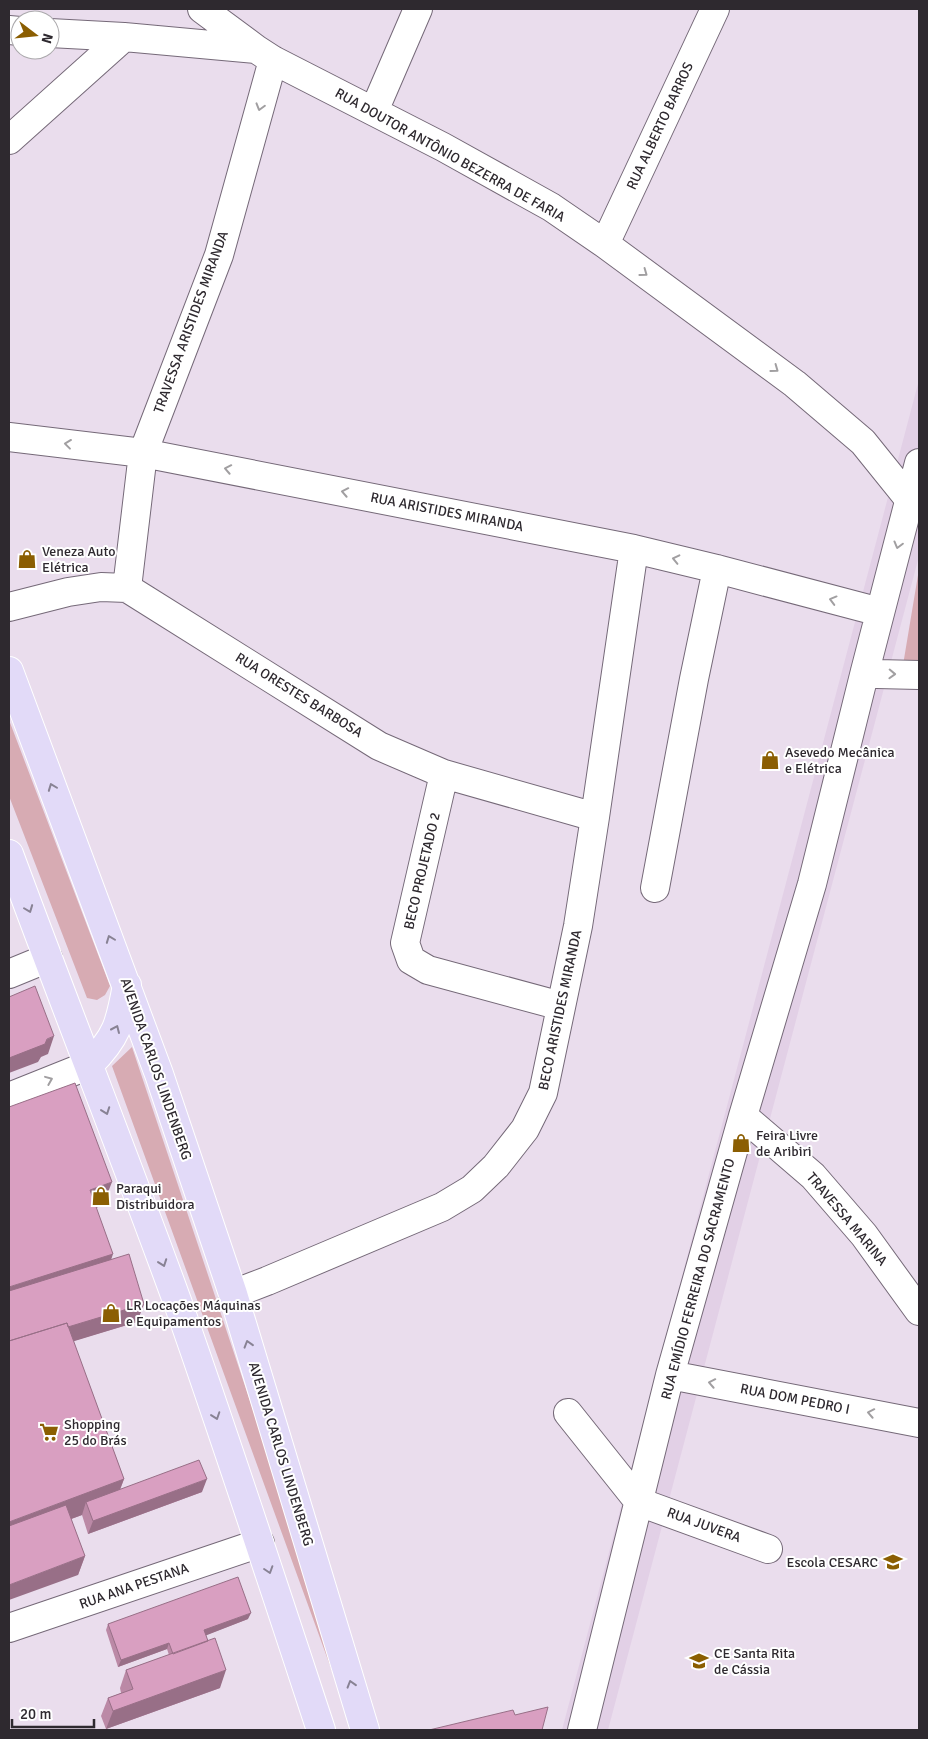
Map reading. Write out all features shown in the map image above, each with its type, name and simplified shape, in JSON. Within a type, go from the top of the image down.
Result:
[{"type":"main road","name":"AVENIDA CARLOS LINDENBERG","points":[[9,671],[127,985],[233,1294],[365,1730]]},
{"type":"main road","points":[[9,854],[180,1309],[260,1543],[321,1730]]},
{"type":"main road","points":[[89,1065],[104,1050],[114,1035],[122,1016],[127,985]]},
{"type":"street","points":[[202,9],[265,55]]},
{"type":"street","points":[[374,111],[418,9]]},
{"type":"street","name":"RUA ALBERTO BARROS","points":[[605,244],[715,9]]},
{"type":"street","name":"RUA DOUTOR ANTÔNIO BEZERRA DE FARIA","points":[[60,34],[124,37],[265,55],[374,111],[552,207],[795,384],[863,442],[915,505]]},
{"type":"street","points":[[9,140],[124,37]]},
{"type":"street","name":"TRAVESSA ARISTIDES MIRANDA","points":[[127,588],[143,453],[218,255],[265,55]]},
{"type":"street","name":"RUA ARISTIDES MIRANDA","points":[[9,437],[143,453],[634,549],[880,612]]},
{"type":"street","name":"RUA EMÍDIO FERREIRA DO SACRAMENTO","points":[[582,1730],[670,1375],[743,1116],[812,884],[880,612],[915,505],[919,463]]},
{"type":"street","name":"BECO ARISTIDES MIRANDA","points":[[233,1294],[268,1282],[442,1207],[472,1189],[496,1166],[524,1129],[543,1093],[578,926],[634,549]]},
{"type":"street","points":[[655,888],[694,679],[717,569]]},
{"type":"street","name":"RUA ORESTES BARBOSA","points":[[9,607],[68,592],[100,587],[127,588],[379,746],[444,774],[595,816]]},
{"type":"street","points":[[865,671],[877,674],[919,675]]},
{"type":"street","name":"BECO PROJETADO 2","points":[[444,774],[405,943],[411,960],[428,970],[561,1006]]},
{"type":"street","points":[[9,974],[48,958]]},
{"type":"street","points":[[9,1097],[89,1065]]},
{"type":"street","name":"TRAVESSA MARINA","points":[[743,1116],[814,1176],[864,1235],[919,1311]]},
{"type":"street","name":"RUA DOM PEDRO I","points":[[670,1375],[919,1423]]},
{"type":"street","points":[[568,1413],[639,1502]]},
{"type":"street","name":"RUA JUVERA","points":[[639,1502],[768,1549]]},
{"type":"street","name":"RUA ANA PESTANA","points":[[9,1628],[260,1543]]},
{"type":"shaded area","name":"Feira Livre de Aribiri","points":[[919,380],[919,556],[608,1730],[562,1730]]},
{"type":"shaded area","points":[[919,569],[919,666],[903,665]]},
{"type":"shaded area","points":[[9,720],[110,986],[105,995],[97,1000],[87,998],[9,796]]},
{"type":"shaded area","points":[[132,1047],[354,1713],[348,1715],[112,1066]]},
{"type":"building","points":[[35,986],[54,1036],[47,1039],[45,1044],[9,1058],[9,997]]},
{"type":"building","points":[[75,1083],[112,1182],[90,1190],[113,1254],[9,1287],[9,1107]]},
{"type":"building","points":[[129,1254],[144,1304],[68,1327],[67,1323],[9,1341],[9,1291]]},
{"type":"building","name":"Shopping 25 do Brás","points":[[67,1323],[124,1479],[9,1522],[9,1341]]},
{"type":"building","points":[[199,1460],[207,1479],[93,1521],[86,1502]]},
{"type":"building","points":[[66,1505],[85,1556],[9,1585],[9,1526]]},
{"type":"building","points":[[238,1577],[251,1613],[204,1630],[208,1641],[173,1654],[169,1643],[121,1660],[108,1624]]},
{"type":"building","points":[[215,1638],[226,1670],[113,1711],[108,1698],[133,1689],[126,1670]]},
{"type":"building","points":[[548,1707],[542,1730],[429,1730],[513,1710],[515,1715]]},
{"type":"place","name":"Veneza Auto Elétrica","points":[[27,559]]},
{"type":"place","name":"Asevedo Mecânica e Elétrica","points":[[770,760]]},
{"type":"place","name":"Feira Livre de Aribiri","points":[[741,1143]]},
{"type":"place","name":"Paraqui Distribuidora","points":[[101,1196]]},
{"type":"place","name":"LR Locações Máquinas e Equipamentos","points":[[111,1313]]},
{"type":"place","name":"Shopping 25 do Brás","points":[[49,1432]]},
{"type":"place","name":"Escola CESARC","points":[[893,1562]]},
{"type":"place","name":"CE Santa Rita de Cássia","points":[[699,1661]]}]
